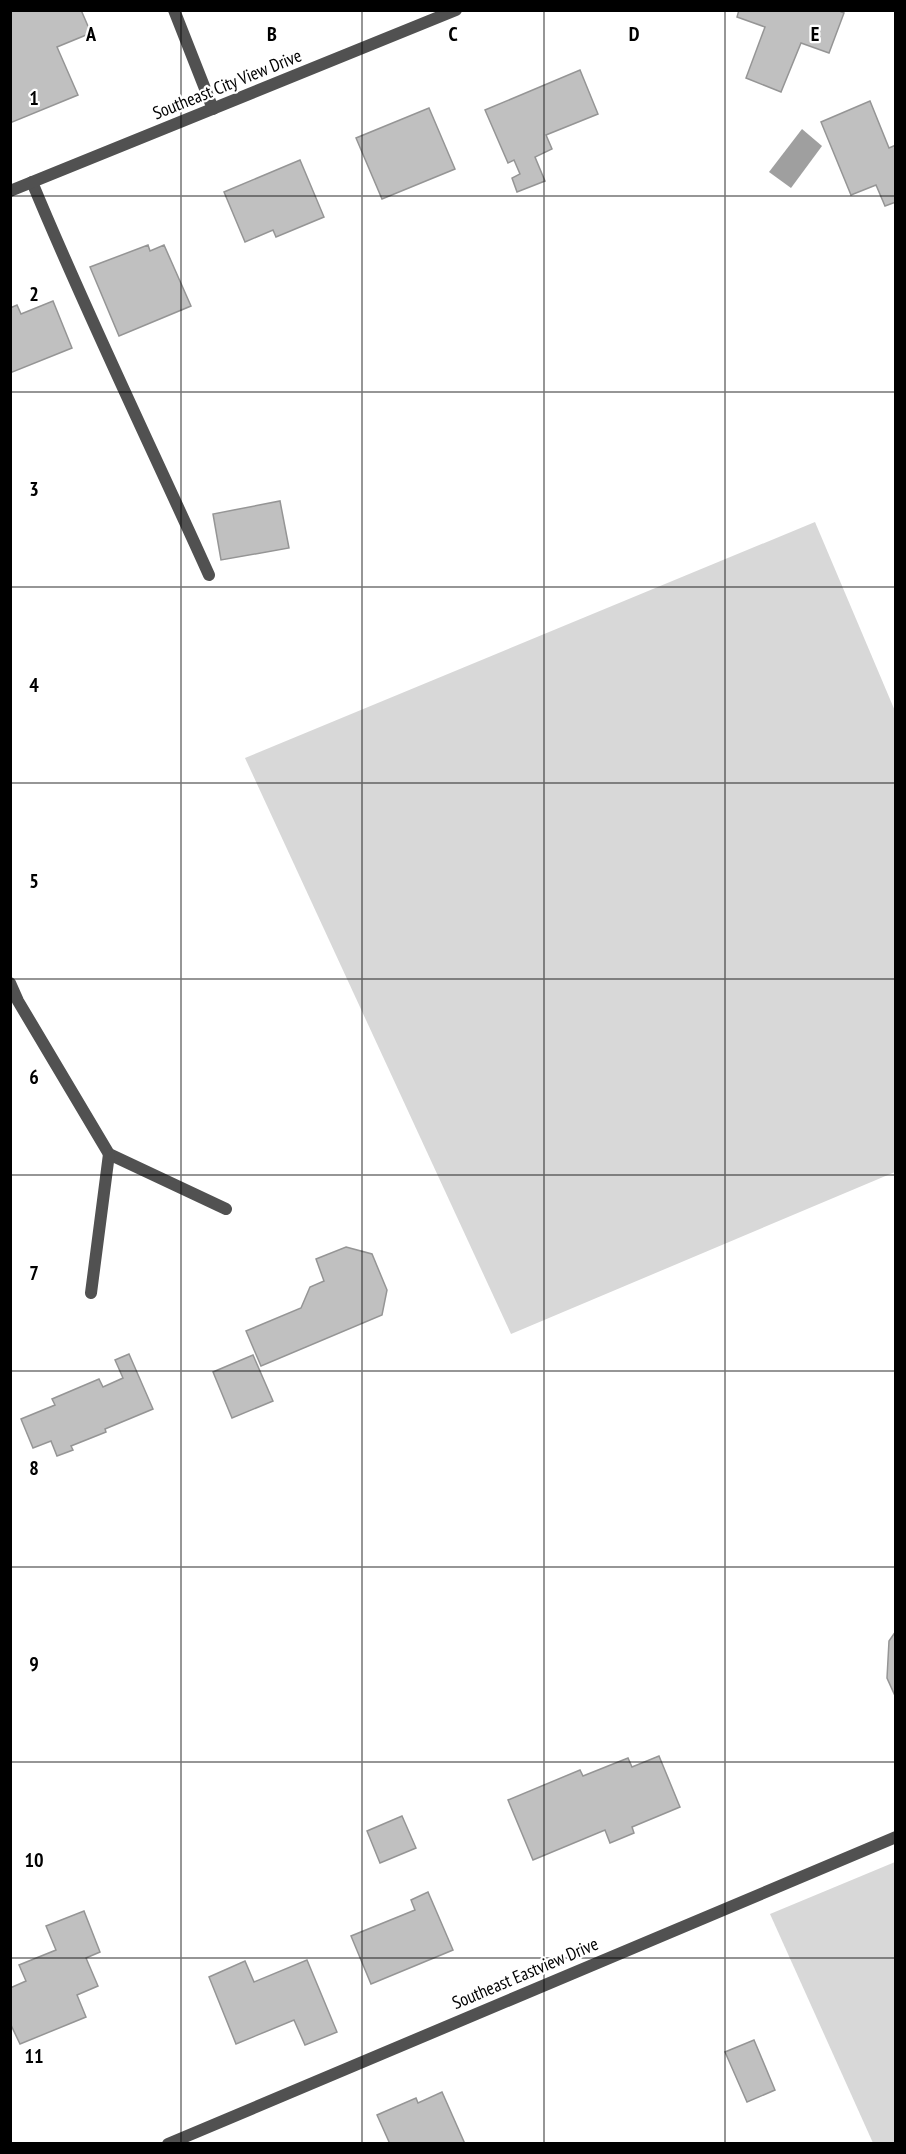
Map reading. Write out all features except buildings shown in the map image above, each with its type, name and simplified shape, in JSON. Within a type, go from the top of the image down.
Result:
[{"type":"street","points":[[174,10],[213,109]]},
{"type":"street","name":"Southeast City View Drive","points":[[10,191],[456,10]]},
{"type":"street","points":[[32,182],[81,300],[115,365],[209,575]]},
{"type":"street","points":[[10,983],[18,1001],[109,1154],[226,1209]]},
{"type":"street","points":[[91,1293],[109,1154]]},
{"type":"street","name":"Southeast Eastview Drive","points":[[168,2144],[896,1837]]},
{"type":"shaded area","points":[[802,129],[822,146],[791,188],[769,172]]},
{"type":"shaded area","points":[[815,522],[895,711],[895,1172],[511,1334],[245,758]]},
{"type":"shaded area","points":[[895,1862],[895,2143],[873,2143],[770,1914]]}]
